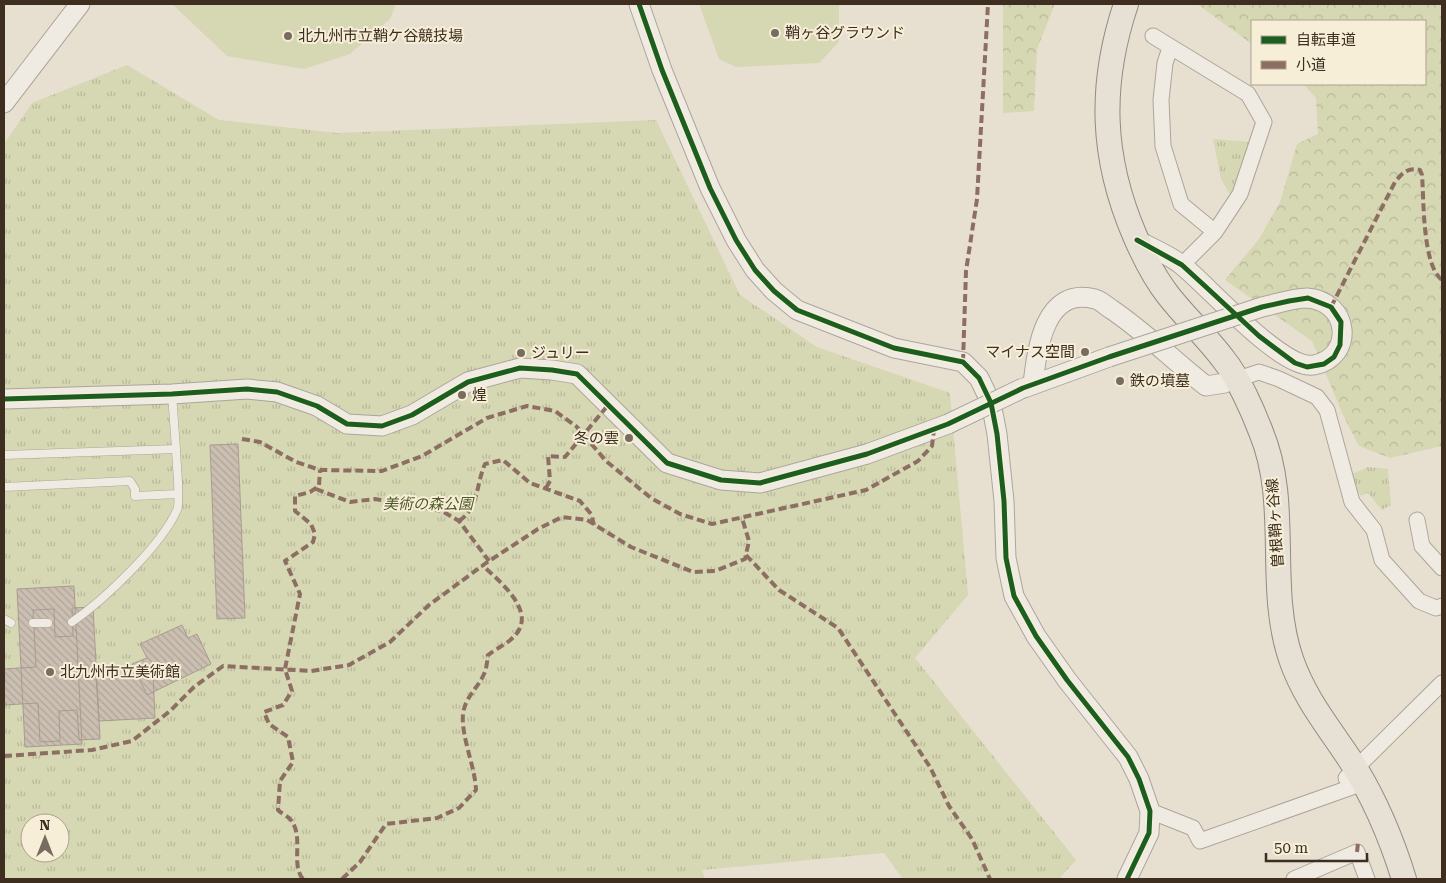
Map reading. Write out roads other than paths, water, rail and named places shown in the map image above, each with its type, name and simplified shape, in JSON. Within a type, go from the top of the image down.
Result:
[{"type":"main road","name":"曽根鞘ヶ谷線","points":[[1114,4],[1097,67],[1094,103],[1096,144],[1112,210],[1124,245],[1143,279],[1158,300],[1231,381]]},
{"type":"main road","name":"曽根鞘ヶ谷線","points":[[1126,4],[1108,69],[1106,103],[1108,143],[1123,208],[1154,274],[1168,295],[1226,361],[1261,476],[1264,496],[1268,597],[1279,660],[1294,695],[1310,724],[1351,778],[1386,830],[1404,879]]},
{"type":"main road","name":"曽根鞘ヶ谷線","points":[[1351,778],[1373,826],[1392,879]]},
{"type":"street","points":[[4,103],[80,4]]},
{"type":"street","points":[[639,4],[662,70],[710,188],[736,240],[761,277],[797,310],[894,348],[963,362],[979,378],[992,403],[997,434],[1004,501],[1006,558],[1014,596],[1036,636],[1062,673],[1105,731],[1128,757],[1139,779],[1150,811],[1149,833],[1127,879]]},
{"type":"street","points":[[1153,36],[1248,94],[1264,122],[1240,194],[1215,232],[1182,265]]},
{"type":"street","points":[[1170,48],[1165,63],[1161,100],[1163,146],[1181,204],[1215,232]]},
{"type":"street","points":[[4,399],[172,394],[247,389],[277,392],[317,406],[347,424],[382,426],[412,415],[468,382],[520,368],[560,371],[577,374],[667,463],[720,480],[760,483],[866,454],[948,424],[1028,386],[1108,357],[1262,307],[1308,298],[1331,307],[1341,322],[1340,345],[1334,356],[1324,364],[1307,367],[1283,356],[1182,265],[1137,240]]},
{"type":"street","points":[[1028,386],[1052,310],[1072,299],[1096,299],[1125,318],[1206,386],[1231,381],[1259,372],[1317,397],[1327,410],[1352,502],[1374,530],[1382,560],[1418,601],[1436,608],[1442,606]]},
{"type":"street","points":[[1417,520],[1422,546],[1442,568]]},
{"type":"street","points":[[1150,811],[1193,828],[1200,841],[1351,778],[1442,684]]},
{"type":"street","points":[[1294,879],[1357,852],[1367,879]]},
{"type":"lane","points":[[72,622],[115,586],[157,541],[178,509],[172,394]]},
{"type":"lane","points":[[4,455],[176,448]]},
{"type":"lane","points":[[4,487],[130,481],[135,489],[135,496],[178,494]]},
{"type":"lane","points":[[33,623],[48,623]]},
{"type":"place","name":"鞘ヶ谷グラウンド","points":[[775,33]]},
{"type":"place","name":"北九州市立鞘ケ谷競技場","points":[[288,36]]},
{"type":"place","name":"マイナス空間","points":[[1085,352]]},
{"type":"place","name":"ジュリー","points":[[521,353]]},
{"type":"place","name":"鉄の墳墓","points":[[1120,381]]},
{"type":"place","name":"煌","points":[[462,395]]},
{"type":"place","name":"冬の雲","points":[[629,438]]},
{"type":"place","name":"北九州市立美術館","points":[[50,672]]},
{"type":"park label","name":"美術の森公園","points":[[428,504]]}]
